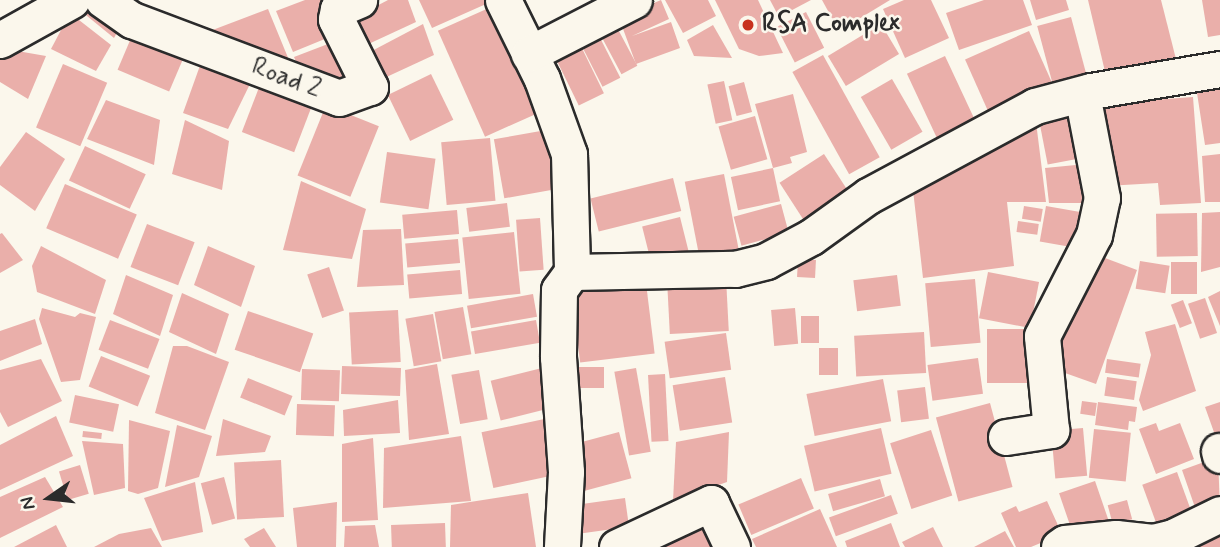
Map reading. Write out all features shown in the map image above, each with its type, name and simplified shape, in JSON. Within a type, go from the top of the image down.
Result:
[{"type":"street","points":[[0,40],[72,0]]},
{"type":"street","name":"Road 2","points":[[103,0],[132,20],[339,98],[370,87],[336,19],[338,9],[359,0]]},
{"type":"street","points":[[503,0],[529,54],[569,154],[572,272],[559,290],[558,357],[566,472],[562,547]]},
{"type":"street","points":[[529,54],[634,0]]},
{"type":"street","points":[[572,272],[735,269],[766,261],[821,230],[869,196],[1035,106],[1083,93],[1220,69]]},
{"type":"street","points":[[1006,437],[1051,430],[1042,335],[1094,235],[1102,198],[1083,93]]},
{"type":"street","points":[[617,547],[710,503],[732,547]]},
{"type":"street","points":[[1059,547],[1065,543],[1116,538],[1153,542],[1172,537],[1220,514]]},
{"type":"building","points":[[89,0],[122,23],[114,38],[76,7]]},
{"type":"building","points":[[305,0],[340,0],[337,34],[293,52],[276,11]]},
{"type":"building","points":[[388,0],[408,0],[416,22],[362,47],[350,20]]},
{"type":"building","points":[[419,0],[495,0],[432,28]]},
{"type":"building","points":[[661,0],[669,19],[632,36],[671,22],[680,48],[636,64],[619,18]]},
{"type":"building","points":[[665,0],[708,0],[716,16],[683,33]]},
{"type":"building","name":"RSA Complex","points":[[715,0],[758,0],[783,53],[759,56],[739,49]]},
{"type":"building","points":[[770,0],[811,0],[779,17]]},
{"type":"building","points":[[822,0],[890,0],[839,31]]},
{"type":"building","points":[[904,0],[931,0],[949,38],[905,58],[883,9]]},
{"type":"building","points":[[984,0],[1023,0],[1032,25],[959,50],[946,13]]},
{"type":"building","points":[[1030,0],[1066,0],[1069,10],[1036,20]]},
{"type":"building","points":[[1088,0],[1161,0],[1177,63],[1107,80]]},
{"type":"building","points":[[1202,0],[1220,0],[1220,35],[1208,37]]},
{"type":"building","points":[[500,3],[547,109],[485,137],[438,31]]},
{"type":"building","points":[[268,9],[291,65],[210,31]]},
{"type":"building","points":[[806,12],[824,48],[795,63],[777,27]]},
{"type":"building","points":[[70,13],[111,45],[96,71],[51,49]]},
{"type":"building","points":[[1071,17],[1087,76],[1053,85],[1037,26]]},
{"type":"building","points":[[612,18],[637,66],[621,74],[596,26]]},
{"type":"building","points":[[423,24],[434,55],[380,80],[368,53]]},
{"type":"building","points":[[881,24],[899,54],[846,86],[828,56]]},
{"type":"building","points":[[713,25],[732,58],[694,56],[687,40]]},
{"type":"building","points":[[594,26],[620,78],[603,87],[576,35]]},
{"type":"building","points":[[134,31],[186,53],[169,92],[118,70]]},
{"type":"building","points":[[1029,31],[1055,89],[991,118],[965,59]]},
{"type":"building","points":[[575,34],[604,93],[579,106],[550,46]]},
{"type":"building","points":[[341,39],[359,80],[344,86],[300,71],[294,57]]},
{"type":"building","points":[[0,48],[46,56],[28,99],[0,82]]},
{"type":"building","points":[[823,55],[880,157],[849,174],[792,72]]},
{"type":"building","points":[[945,56],[976,123],[938,141],[907,74]]},
{"type":"building","points":[[202,60],[250,84],[228,129],[183,113]]},
{"type":"building","points":[[63,64],[107,83],[80,146],[36,128]]},
{"type":"building","points":[[431,74],[453,120],[410,141],[388,95]]},
{"type":"building","points":[[1220,76],[1220,143],[1205,145],[1195,80]]},
{"type":"building","points":[[263,77],[315,97],[294,152],[242,132]]},
{"type":"building","points":[[892,79],[922,132],[891,150],[861,97]]},
{"type":"building","points":[[724,81],[732,120],[716,124],[707,85]]},
{"type":"building","points":[[744,82],[752,112],[737,116],[729,86]]},
{"type":"building","points":[[793,94],[807,152],[790,157],[792,163],[773,168],[755,104]]},
{"type":"building","points":[[1193,97],[1201,203],[1160,205],[1158,183],[1106,186],[1099,104]]},
{"type":"building","points":[[106,100],[160,120],[154,165],[87,139]]},
{"type":"building","points":[[326,105],[379,126],[350,197],[298,175]]},
{"type":"building","points":[[1077,111],[1086,157],[1048,165],[1039,118]]},
{"type":"building","points":[[755,116],[767,159],[731,170],[718,126]]},
{"type":"building","points":[[185,120],[229,141],[222,190],[172,174]]},
{"type":"building","points":[[1036,122],[1046,202],[1007,202],[1014,266],[923,278],[913,190],[1000,146]]},
{"type":"building","points":[[552,129],[562,188],[504,198],[494,139]]},
{"type":"building","points":[[26,132],[65,159],[35,211],[0,185],[0,167]]},
{"type":"building","points":[[490,138],[495,201],[447,205],[441,142]]},
{"type":"building","points":[[85,146],[146,174],[130,209],[69,180]]},
{"type":"building","points":[[387,152],[436,159],[428,209],[380,203]]},
{"type":"building","points":[[824,154],[849,193],[805,221],[780,183]]},
{"type":"building","points":[[1220,154],[1220,202],[1205,202],[1202,156]]},
{"type":"building","points":[[1086,164],[1091,203],[1049,203],[1045,168]]},
{"type":"building","points":[[773,168],[780,201],[738,210],[731,177]]},
{"type":"building","points":[[724,174],[739,249],[699,256],[685,182]]},
{"type":"building","points":[[673,178],[681,211],[599,232],[591,199]]},
{"type":"building","points":[[301,181],[366,209],[352,259],[283,250]]},
{"type":"building","points":[[65,184],[137,214],[118,259],[46,228]]},
{"type":"building","points":[[507,203],[510,227],[469,232],[466,208]]},
{"type":"building","points":[[781,204],[789,233],[741,246],[734,217]]},
{"type":"building","points":[[1024,206],[1043,209],[1041,222],[1022,219]]},
{"type":"building","points":[[1046,206],[1087,213],[1081,249],[1040,241]]},
{"type":"building","points":[[457,210],[459,234],[404,239],[402,215]]},
{"type":"building","points":[[1220,212],[1220,267],[1201,272],[1202,213]]},
{"type":"building","points":[[1197,213],[1198,256],[1157,257],[1156,214]]},
{"type":"building","points":[[680,217],[690,257],[652,266],[642,226]]},
{"type":"building","points":[[540,218],[544,270],[520,272],[516,220]]},
{"type":"building","points":[[1018,221],[1039,224],[1037,235],[1016,232]]},
{"type":"building","points":[[147,224],[195,242],[178,285],[131,267]]},
{"type":"building","points":[[401,229],[404,285],[357,287],[363,230]]},
{"type":"building","points":[[514,232],[520,294],[469,299],[462,237]]},
{"type":"building","points":[[2,233],[23,260],[0,273],[0,234]]},
{"type":"building","points":[[458,239],[460,263],[407,268],[405,244]]},
{"type":"building","points":[[41,246],[106,280],[95,314],[37,292],[32,266]]},
{"type":"building","points":[[208,246],[255,266],[241,307],[194,285]]},
{"type":"building","points":[[1089,252],[1137,270],[1096,384],[1051,368],[1052,357]]},
{"type":"building","points":[[798,259],[816,260],[815,278],[797,277]]},
{"type":"building","points":[[1140,261],[1170,266],[1165,293],[1136,289]]},
{"type":"building","points":[[1171,262],[1197,262],[1197,294],[1171,294]]},
{"type":"building","points":[[329,267],[344,310],[322,318],[307,274]]},
{"type":"building","points":[[460,270],[462,294],[409,299],[407,275]]},
{"type":"building","points":[[988,272],[1039,282],[1030,328],[979,318]]},
{"type":"building","points":[[126,275],[173,295],[160,336],[113,314]]},
{"type":"building","points":[[897,275],[901,306],[857,311],[853,280]]},
{"type":"building","points":[[726,278],[729,331],[670,334],[667,281]]},
{"type":"building","points":[[975,279],[981,343],[931,347],[925,283]]},
{"type":"building","points":[[646,283],[655,353],[580,363],[572,292]]},
{"type":"building","points":[[1220,291],[1220,326],[1208,297]]},
{"type":"building","points":[[182,293],[229,314],[216,354],[169,332]]},
{"type":"building","points":[[533,294],[537,317],[471,328],[467,306]]},
{"type":"building","points":[[1205,298],[1217,333],[1200,339],[1188,304]]},
{"type":"building","points":[[1183,300],[1192,323],[1180,328],[1171,305]]},
{"type":"building","points":[[463,307],[471,354],[443,359],[434,312]]},
{"type":"building","points":[[42,308],[75,317],[80,313],[96,317],[80,380],[61,382],[39,319]]},
{"type":"building","points":[[795,308],[798,344],[774,346],[771,310]]},
{"type":"building","points":[[398,310],[401,362],[352,364],[349,313]]},
{"type":"building","points":[[248,311],[313,333],[300,372],[235,350]]},
{"type":"building","points":[[433,314],[441,361],[414,366],[405,319]]},
{"type":"building","points":[[801,316],[819,316],[819,343],[801,343]]},
{"type":"building","points":[[35,319],[42,344],[0,361],[0,331]]},
{"type":"building","points":[[110,320],[159,339],[148,369],[99,350]]},
{"type":"building","points":[[536,320],[540,343],[475,354],[471,331]]},
{"type":"building","points":[[1175,324],[1196,391],[1143,411],[1139,400],[1151,355],[1145,332]]},
{"type":"building","points":[[987,329],[1036,329],[1036,383],[987,383]]},
{"type":"building","points":[[924,332],[926,373],[856,377],[854,336]]},
{"type":"building","points":[[726,333],[731,370],[670,378],[665,342]]},
{"type":"building","points":[[173,346],[187,346],[229,362],[205,430],[155,413]]},
{"type":"building","points":[[819,348],[838,348],[838,375],[819,375]]},
{"type":"building","points":[[101,356],[150,376],[138,406],[89,387]]},
{"type":"building","points":[[978,358],[983,394],[933,401],[927,365]]},
{"type":"building","points":[[41,359],[62,401],[8,427],[0,412],[0,370]]},
{"type":"building","points":[[1107,359],[1141,364],[1139,378],[1105,373]]},
{"type":"building","points":[[437,364],[449,434],[409,440],[405,370]]},
{"type":"building","points":[[342,366],[401,368],[400,396],[341,394]]},
{"type":"building","points":[[546,367],[556,407],[501,421],[491,381]]},
{"type":"building","points":[[575,367],[604,367],[604,388],[575,388]]},
{"type":"building","points":[[636,368],[651,452],[629,456],[614,372]]},
{"type":"building","points":[[302,369],[340,370],[339,401],[301,400]]},
{"type":"building","points":[[479,370],[488,419],[460,424],[451,375]]},
{"type":"building","points":[[665,374],[669,441],[652,442],[648,375]]},
{"type":"building","points":[[725,377],[732,422],[680,431],[673,385]]},
{"type":"building","points":[[1107,377],[1137,381],[1134,400],[1104,396]]},
{"type":"building","points":[[248,378],[293,396],[285,415],[240,397]]},
{"type":"building","points":[[883,379],[891,421],[815,436],[806,394]]},
{"type":"building","points":[[925,387],[929,419],[901,422],[897,390]]},
{"type":"building","points":[[75,395],[119,404],[113,432],[69,422]]},
{"type":"building","points":[[398,400],[400,433],[344,436],[343,410]]},
{"type":"building","points":[[1082,401],[1097,403],[1095,416],[1080,414]]},
{"type":"building","points":[[1098,402],[1137,407],[1135,422],[1129,421],[1128,430],[1095,425]]},
{"type":"building","points":[[1220,402],[1220,449],[1205,407]]},
{"type":"building","points":[[990,403],[1013,487],[958,502],[936,417]]},
{"type":"building","points":[[297,404],[335,405],[334,436],[296,435]]},
{"type":"building","points":[[56,416],[73,456],[0,490],[0,445]]},
{"type":"building","points":[[549,418],[561,474],[493,488],[482,432]]},
{"type":"building","points":[[223,419],[271,436],[265,452],[216,456]]},
{"type":"building","points":[[129,420],[170,431],[158,488],[138,494],[128,491]]},
{"type":"building","points":[[1156,423],[1159,431],[1180,423],[1194,459],[1156,474],[1139,429]]},
{"type":"building","points":[[177,425],[212,436],[199,477],[165,487]]},
{"type":"building","points":[[881,428],[892,474],[815,492],[804,446]]},
{"type":"building","points":[[1083,428],[1087,476],[1055,479],[1051,431]]},
{"type":"building","points":[[1094,429],[1131,433],[1126,482],[1089,478]]},
{"type":"building","points":[[931,430],[952,496],[911,509],[890,443]]},
{"type":"building","points":[[83,431],[102,433],[101,439],[82,437]]},
{"type":"building","points":[[619,432],[631,478],[581,492],[569,445]]},
{"type":"building","points":[[729,432],[727,482],[673,501],[676,442]]},
{"type":"building","points":[[461,436],[471,501],[383,508],[384,448]]},
{"type":"building","points":[[373,438],[378,520],[342,522],[342,444]]},
{"type":"building","points":[[82,441],[123,444],[125,488],[94,495]]},
{"type":"building","points":[[1218,457],[1220,509],[1198,516],[1182,470]]},
{"type":"building","points":[[281,460],[284,517],[237,519],[234,462]]},
{"type":"building","points":[[80,465],[89,494],[68,500],[59,471]]},
{"type":"building","points":[[1177,472],[1194,518],[1159,531],[1142,485]]},
{"type":"building","points":[[45,477],[63,507],[0,538],[0,497]]},
{"type":"building","points":[[224,477],[235,519],[212,525],[201,483]]},
{"type":"building","points":[[801,478],[814,508],[751,535],[738,505]]},
{"type":"building","points":[[880,479],[885,496],[833,511],[828,494]]},
{"type":"building","points":[[1095,481],[1111,527],[1075,540],[1059,493]]},
{"type":"building","points":[[195,482],[203,532],[162,541],[144,498]]},
{"type":"building","points":[[528,493],[536,547],[450,547],[451,505]]},
{"type":"building","points":[[891,495],[898,514],[836,536],[829,518]]},
{"type":"building","points":[[625,498],[629,527],[582,533],[578,505]]},
{"type":"building","points":[[1127,500],[1132,519],[1113,524],[1108,505]]},
{"type":"building","points":[[1047,501],[1062,534],[1031,547],[1016,547],[1001,513],[1016,506],[1019,512]]},
{"type":"building","points":[[337,502],[336,547],[297,547],[293,508]]},
{"type":"building","points":[[820,509],[837,547],[756,547],[752,539]]},
{"type":"building","points":[[705,522],[719,547],[658,547]]},
{"type":"building","points":[[445,523],[446,547],[392,547],[391,525]]},
{"type":"building","points":[[891,523],[900,547],[847,547],[845,541]]},
{"type":"building","points":[[56,525],[67,547],[14,547]]},
{"type":"building","points":[[375,525],[379,547],[344,547],[345,526]]},
{"type":"building","points":[[1220,526],[1220,547],[1195,547],[1193,538]]},
{"type":"building","points":[[933,527],[943,547],[905,547],[902,542]]},
{"type":"building","points":[[151,528],[162,547],[94,547],[119,534]]},
{"type":"building","points":[[264,528],[276,547],[250,547],[244,539]]},
{"type":"building","points":[[1005,531],[1014,547],[974,547]]},
{"type":"place","name":"RSA Complex","points":[[748,25]]}]
